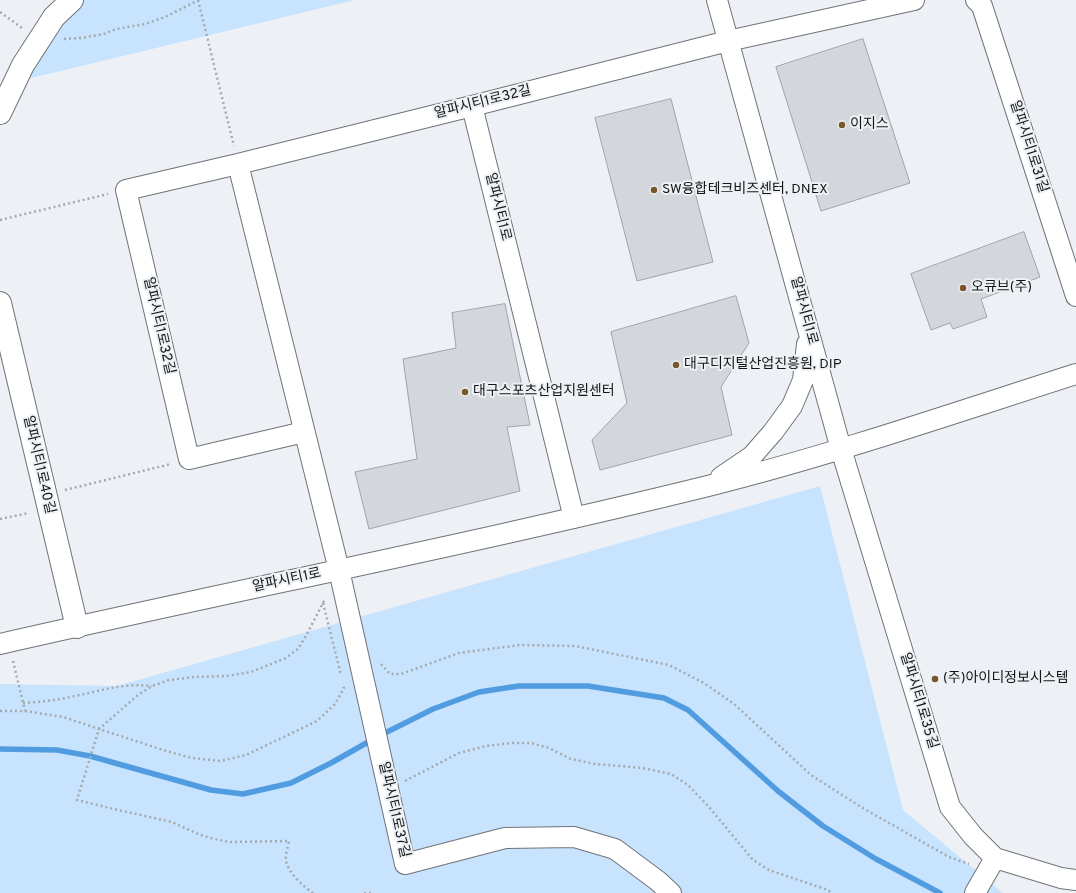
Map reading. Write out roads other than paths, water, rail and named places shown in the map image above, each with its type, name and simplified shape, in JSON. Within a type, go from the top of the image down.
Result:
[{"type":"main road","points":[[0,112],[23,65],[39,40],[54,17],[72,0]]},
{"type":"main road","name":"알파시티1로40길","points":[[0,303],[77,627]]},
{"type":"street","name":"알파시티1로","points":[[4,643],[574,518],[710,486],[841,449],[717,0]]},
{"type":"street","points":[[728,40],[914,0]]},
{"type":"street","name":"알파시티1로31길","points":[[976,0],[982,6],[1076,296]]},
{"type":"street","name":"알파시티1로32길","points":[[304,432],[189,459],[126,190],[472,106],[728,40]]},
{"type":"street","name":"알파시티1로","points":[[472,106],[574,518]]},
{"type":"street","points":[[238,164],[304,432],[340,570]]},
{"type":"street","points":[[710,486],[752,456],[773,432],[792,406],[803,380],[808,332]]},
{"type":"street","points":[[841,449],[1076,374]]},
{"type":"street","name":"알파시티1로35길","points":[[841,449],[950,807],[973,836],[991,864],[1076,880]]},
{"type":"street","name":"알파시티1로37길","points":[[340,570],[405,864],[505,838],[574,837],[615,849],[658,881],[671,893]]},
{"type":"street","points":[[975,893],[991,864]]},
{"type":"waterway","points":[[0,749],[57,750],[90,756],[211,790],[243,794],[291,783],[433,709],[479,692],[519,686],[588,686],[664,698],[688,710],[778,791],[823,826],[876,859],[940,893]]},
{"type":"place","name":"이지스","points":[[842,125]]},
{"type":"place","name":"SW융합테크비즈센터, DNEX","points":[[654,190]]},
{"type":"place","name":"오큐브(주)","points":[[963,288]]},
{"type":"place","name":"대구디지털산업진흥원, DIP","points":[[676,365]]},
{"type":"place","name":"대구스포츠산업지원센터","points":[[465,392]]},
{"type":"place","name":"(주)아이디정보시스템","points":[[935,679]]}]
